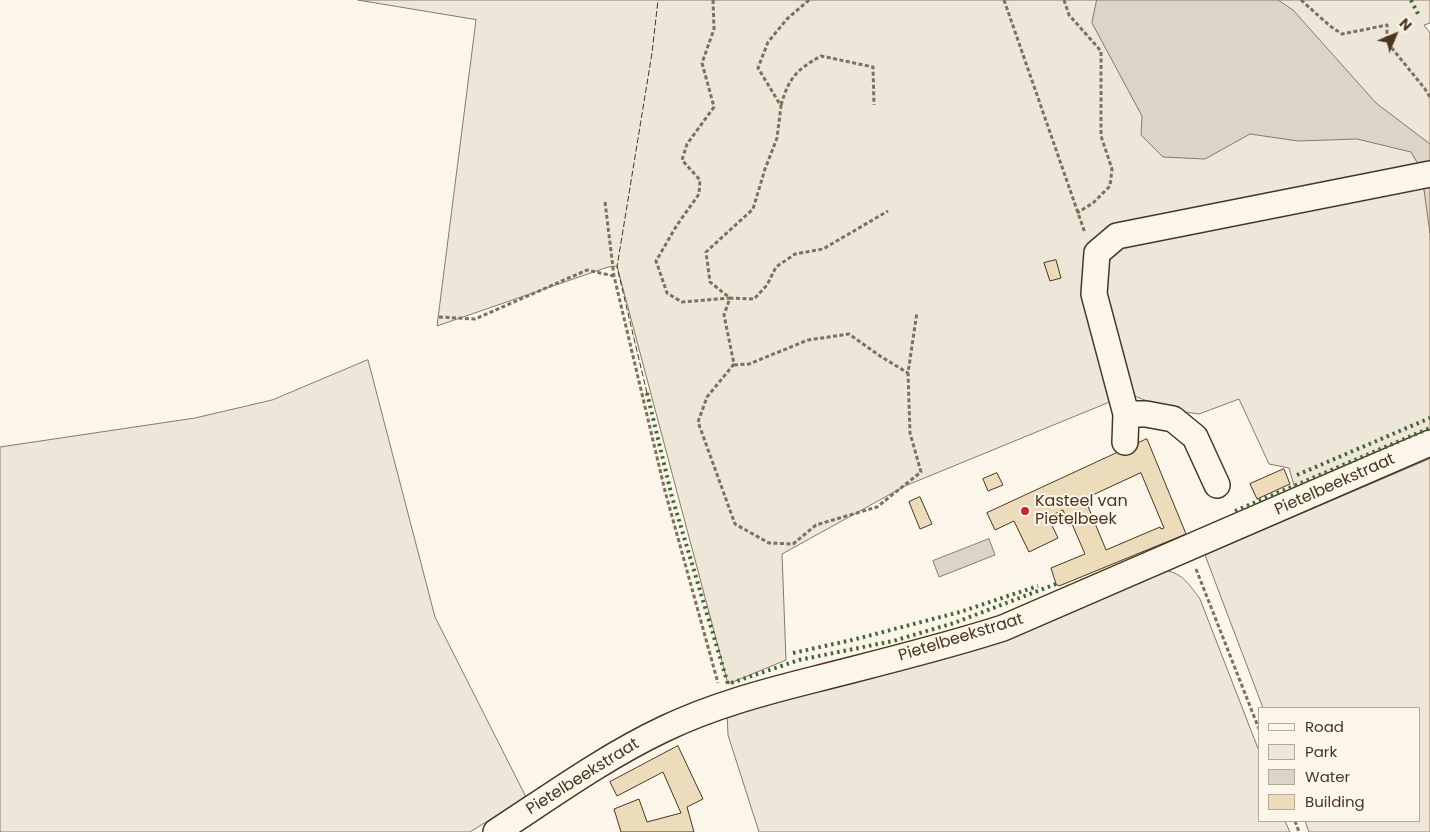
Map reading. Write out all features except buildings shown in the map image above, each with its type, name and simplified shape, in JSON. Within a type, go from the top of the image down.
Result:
[{"type":"street","points":[[1125,442],[1126,414],[1094,294],[1097,253],[1117,236],[1422,176]]},
{"type":"street","points":[[1126,414],[1146,414],[1173,419],[1195,437],[1217,485]]},
{"type":"street","name":"Pietelbeekstraat","points":[[496,832],[597,766],[664,728],[724,704],[961,642],[1003,628],[1430,443]]},
{"type":"path","points":[[714,0],[714,29],[702,64],[714,107],[687,144],[682,160],[700,180],[699,194],[677,225],[656,261],[667,293],[682,302],[754,298],[767,285],[776,267],[794,254],[823,249],[888,212]]},
{"type":"path","points":[[780,106],[758,68],[768,42],[787,19],[809,0]]},
{"type":"path","points":[[1004,0],[1077,213],[1097,253]]},
{"type":"path","points":[[1064,0],[1069,15],[1101,51],[1101,136],[1112,169],[1110,186],[1094,203],[1077,213]]},
{"type":"path","points":[[1301,0],[1330,26],[1342,34],[1387,26],[1387,42],[1430,97]]},
{"type":"path","points":[[730,298],[710,282],[706,252],[752,209],[777,138],[780,106],[787,86],[802,67],[821,56],[873,68],[874,105]]},
{"type":"path","points":[[605,202],[614,276],[665,491],[724,704]]},
{"type":"path","points":[[439,317],[474,319],[588,270],[614,276]]},
{"type":"path","points":[[730,298],[724,315],[734,365]]},
{"type":"path","points":[[908,373],[849,334],[808,340],[748,364],[734,365],[707,397],[698,422],[735,524],[769,542],[793,544],[816,525],[877,507],[921,472],[910,432],[908,373],[917,312]]},
{"type":"path","points":[[1188,549],[1258,726]]},
{"type":"green space","points":[[358,0],[1430,0],[1430,23],[1424,25],[1430,33],[1430,433],[1295,489],[1289,468],[1269,464],[1239,399],[1199,414],[1171,410],[1129,394],[905,486],[782,554],[786,660],[728,684],[617,266],[608,267],[437,326],[476,20]]},
{"type":"green space","points":[[368,360],[435,617],[526,797],[470,832],[0,832],[0,447],[195,418],[272,400]]},
{"type":"green space","points":[[1430,459],[1430,832],[1309,832],[1305,822],[1420,822],[1420,707],[1263,707],[1205,555]]},
{"type":"green space","points":[[1166,571],[1172,572],[1190,585],[1200,599],[1258,748],[1258,822],[1285,822],[1290,832],[759,832],[728,735],[727,712]]},
{"type":"water","points":[[1097,0],[1278,0],[1293,10],[1376,103],[1430,144],[1430,233],[1421,169],[1411,152],[1357,139],[1298,141],[1250,134],[1205,159],[1163,157],[1141,135],[1142,116],[1092,23]]},
{"type":"water","points":[[989,539],[995,555],[939,577],[933,561]]},
{"type":"hedge","points":[[1411,0],[1419,16]]},
{"type":"hedge","points":[[647,393],[672,497],[728,684],[799,660],[893,641],[954,623],[1056,584]]},
{"type":"hedge","points":[[1297,475],[1430,418]]},
{"type":"hedge","points":[[1235,511],[1430,428]]},
{"type":"hedge","points":[[793,653],[960,612],[1038,586]]},
{"type":"fence","points":[[647,393],[617,267],[652,53],[658,0]]},
{"type":"place","name":"Kasteel van Pietelbeek","points":[[1025,511]]}]
